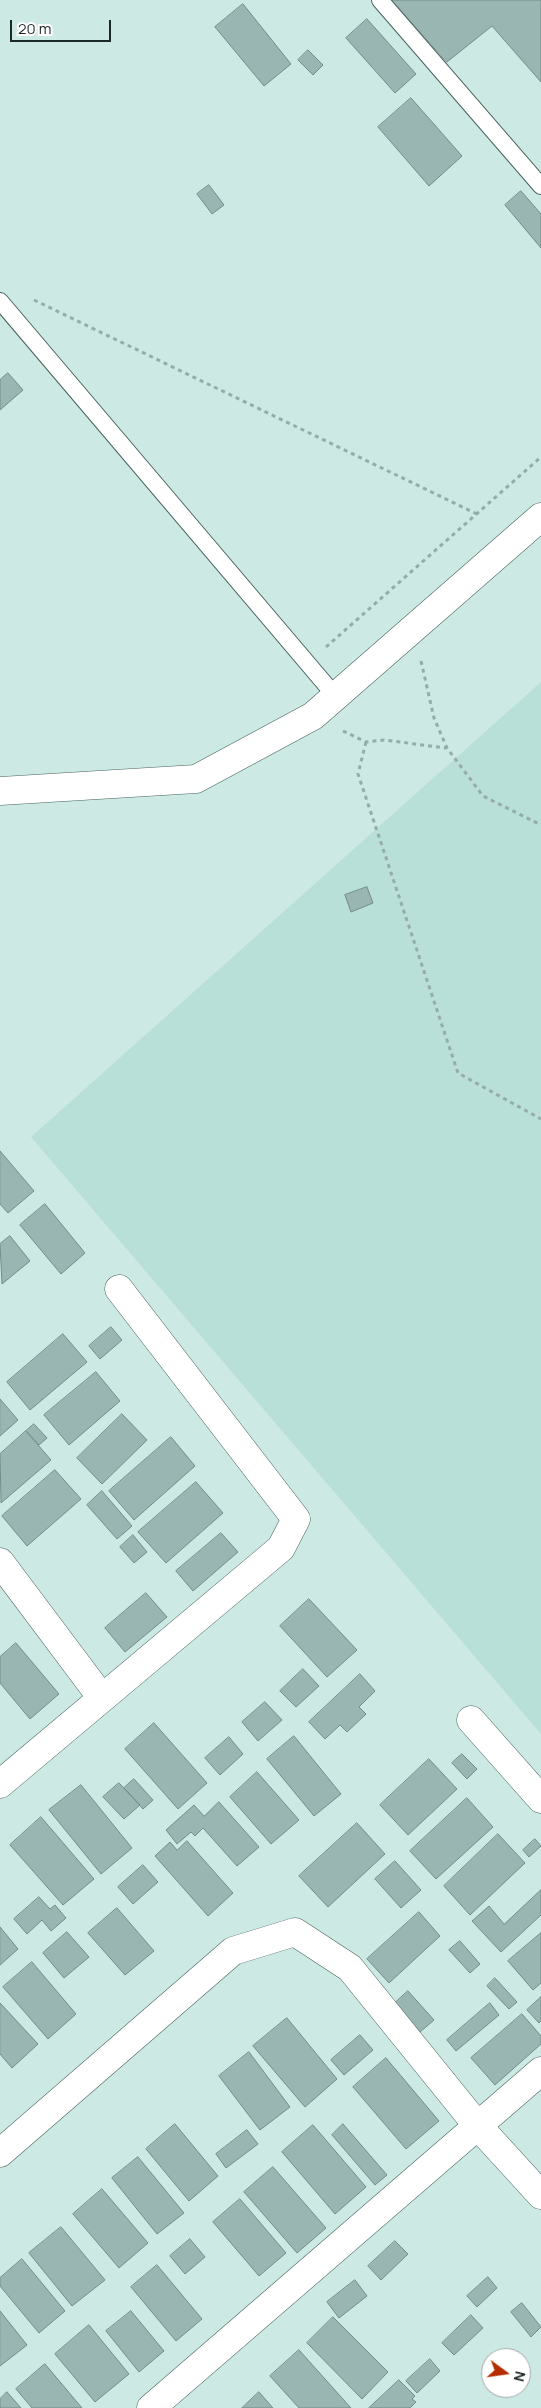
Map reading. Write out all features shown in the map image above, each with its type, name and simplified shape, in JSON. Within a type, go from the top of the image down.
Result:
[{"type":"street","points":[[0,791],[196,779],[313,716],[336,698],[541,517]]},
{"type":"street","points":[[0,1784],[281,1548],[296,1519],[118,1289]]},
{"type":"street","points":[[0,1562],[102,1698]]},
{"type":"street","points":[[471,1720],[541,1799]]},
{"type":"street","points":[[0,2154],[233,1951],[295,1932],[350,1968],[476,2125],[541,2195]]},
{"type":"street","points":[[151,2408],[476,2125],[541,2072]]},
{"type":"lane","points":[[380,0],[541,186]]},
{"type":"lane","points":[[0,301],[336,698]]},
{"type":"path","points":[[13,317],[35,300],[477,514]]},
{"type":"path","points":[[308,663],[541,457]]},
{"type":"path","points":[[414,629],[434,718],[447,748],[483,796],[541,825]]},
{"type":"path","points":[[313,716],[366,742],[384,740],[447,748]]},
{"type":"path","points":[[366,742],[358,774],[458,1073],[541,1119]]},
{"type":"shaded area","points":[[541,682],[541,1734],[31,1137]]},
{"type":"building","points":[[392,0],[541,0],[541,82],[492,26],[447,62]]},
{"type":"building","points":[[243,4],[291,64],[264,86],[215,27]]},
{"type":"building","points":[[367,19],[416,74],[395,93],[346,38]]},
{"type":"building","points":[[308,50],[323,65],[313,75],[298,60]]},
{"type":"building","points":[[411,98],[462,156],[429,186],[378,127]]},
{"type":"building","points":[[209,185],[224,205],[212,214],[197,194]]},
{"type":"building","points":[[521,191],[541,214],[541,248],[505,205]]},
{"type":"building","points":[[8,373],[23,390],[0,410],[0,380]]},
{"type":"building","points":[[367,887],[373,903],[351,912],[345,895]]},
{"type":"building","points":[[0,1151],[34,1191],[8,1213],[0,1204]]},
{"type":"building","points":[[45,1204],[85,1253],[61,1274],[20,1225]]},
{"type":"building","points":[[10,1236],[30,1261],[2,1284],[0,1244]]},
{"type":"building","points":[[111,1327],[122,1340],[100,1359],[89,1346]]},
{"type":"building","points":[[63,1334],[87,1362],[30,1410],[7,1382]]},
{"type":"building","points":[[96,1372],[120,1401],[69,1445],[44,1415]]},
{"type":"building","points":[[0,1399],[18,1420],[0,1436]]},
{"type":"building","points":[[122,1414],[147,1440],[102,1484],[77,1458]]},
{"type":"building","points":[[34,1424],[47,1438],[39,1445],[26,1431]]},
{"type":"building","points":[[26,1431],[51,1460],[1,1503],[0,1454]]},
{"type":"building","points":[[171,1437],[195,1466],[134,1520],[109,1491]]},
{"type":"building","points":[[55,1470],[81,1499],[27,1546],[2,1516]]},
{"type":"building","points":[[196,1482],[223,1513],[166,1563],[138,1532]]},
{"type":"building","points":[[102,1491],[132,1526],[117,1539],[87,1505]]},
{"type":"building","points":[[221,1533],[238,1552],[193,1591],[176,1571]]},
{"type":"building","points":[[133,1535],[147,1552],[134,1563],[120,1547]]},
{"type":"building","points":[[146,1593],[167,1617],[125,1652],[105,1628]]},
{"type":"building","points":[[309,1599],[357,1650],[327,1677],[280,1626]]},
{"type":"building","points":[[16,1643],[59,1694],[30,1719],[0,1683],[0,1657]]},
{"type":"building","points":[[303,1669],[319,1686],[296,1707],[280,1691]]},
{"type":"building","points":[[360,1674],[375,1691],[359,1707],[366,1714],[347,1732],[340,1725],[325,1739],[309,1722]]},
{"type":"building","points":[[265,1702],[282,1720],[258,1741],[242,1722]]},
{"type":"building","points":[[154,1723],[207,1783],[178,1809],[125,1749]]},
{"type":"building","points":[[294,1736],[341,1794],[314,1816],[267,1759]]},
{"type":"building","points":[[229,1737],[243,1754],[220,1775],[205,1758]]},
{"type":"building","points":[[462,1754],[477,1769],[467,1779],[452,1763]]},
{"type":"building","points":[[429,1759],[457,1789],[408,1835],[380,1805]]},
{"type":"building","points":[[257,1772],[299,1820],[271,1844],[230,1797]]},
{"type":"building","points":[[134,1779],[153,1800],[143,1809],[124,1788]]},
{"type":"building","points":[[119,1783],[140,1805],[124,1819],[103,1797]]},
{"type":"building","points":[[81,1785],[132,1848],[101,1874],[49,1810]]},
{"type":"building","points":[[467,1798],[493,1827],[436,1879],[410,1851]]},
{"type":"building","points":[[219,1802],[259,1847],[237,1866],[203,1828],[195,1836],[191,1832],[177,1844],[166,1830],[194,1805],[204,1816]]},
{"type":"building","points":[[41,1817],[94,1879],[63,1905],[10,1845]]},
{"type":"building","points":[[357,1823],[385,1854],[328,1907],[299,1876]]},
{"type":"building","points":[[498,1834],[525,1863],[470,1915],[444,1886]]},
{"type":"building","points":[[535,1839],[541,1846],[529,1857],[523,1850]]},
{"type":"building","points":[[187,1841],[233,1893],[208,1916],[155,1856],[170,1842],[177,1850]]},
{"type":"building","points":[[395,1861],[421,1890],[401,1908],[375,1879]]},
{"type":"building","points":[[143,1865],[158,1882],[133,1904],[118,1887]]},
{"type":"building","points":[[541,1890],[541,1915],[501,1952],[472,1921],[489,1906],[504,1924]]},
{"type":"building","points":[[39,1897],[50,1909],[55,1905],[66,1918],[51,1931],[42,1920],[27,1934],[14,1919]]},
{"type":"building","points":[[117,1908],[154,1951],[125,1975],[88,1933]]},
{"type":"building","points":[[419,1912],[440,1936],[389,1983],[367,1959]]},
{"type":"building","points":[[0,1927],[18,1949],[0,1965]]},
{"type":"building","points":[[67,1932],[89,1957],[64,1978],[43,1953]]},
{"type":"building","points":[[541,1933],[541,1983],[533,1990],[508,1961]]},
{"type":"building","points":[[460,1941],[480,1964],[470,1973],[449,1950]]},
{"type":"building","points":[[32,1962],[76,2014],[48,2039],[3,1987]]},
{"type":"building","points":[[495,1978],[517,2002],[509,2009],[487,1986]]},
{"type":"building","points":[[408,1991],[434,2020],[420,2032],[395,2003]]},
{"type":"building","points":[[541,1997],[541,2021],[539,2023],[527,2010]]},
{"type":"building","points":[[0,2003],[38,2044],[12,2068],[0,2054]]},
{"type":"building","points":[[490,2003],[499,2015],[456,2051],[447,2040]]},
{"type":"building","points":[[522,2014],[541,2036],[541,2044],[495,2085],[471,2058]]},
{"type":"building","points":[[287,2018],[337,2079],[305,2107],[253,2046]]},
{"type":"building","points":[[360,2035],[373,2050],[344,2075],[331,2060]]},
{"type":"building","points":[[249,2052],[290,2107],[260,2130],[219,2076]]},
{"type":"building","points":[[386,2058],[439,2121],[406,2149],[353,2087]]},
{"type":"building","points":[[175,2124],[218,2176],[189,2201],[146,2149]]},
{"type":"building","points":[[343,2124],[387,2175],[375,2185],[332,2135]]},
{"type":"building","points":[[313,2125],[366,2187],[335,2214],[282,2152]]},
{"type":"building","points":[[247,2130],[258,2144],[226,2168],[216,2154]]},
{"type":"building","points":[[138,2157],[184,2213],[157,2234],[112,2178]]},
{"type":"building","points":[[273,2167],[326,2228],[297,2253],[244,2192]]},
{"type":"building","points":[[102,2189],[148,2243],[119,2268],[73,2214]]},
{"type":"building","points":[[240,2199],[286,2253],[259,2276],[213,2222]]},
{"type":"building","points":[[61,2227],[105,2280],[72,2306],[29,2253]]},
{"type":"building","points":[[190,2239],[205,2257],[185,2274],[170,2256]]},
{"type":"building","points":[[395,2241],[408,2254],[381,2280],[368,2266]]},
{"type":"building","points":[[22,2259],[65,2311],[39,2333],[0,2286],[0,2278]]},
{"type":"building","points":[[157,2265],[202,2319],[176,2341],[131,2287]]},
{"type":"building","points":[[488,2277],[497,2288],[477,2307],[467,2296]]},
{"type":"building","points":[[355,2280],[367,2296],[339,2318],[327,2302]]},
{"type":"building","points":[[522,2303],[541,2327],[531,2337],[511,2312]]},
{"type":"building","points":[[0,2311],[27,2345],[0,2366]]},
{"type":"building","points":[[131,2311],[164,2351],[139,2372],[106,2331]]},
{"type":"building","points":[[471,2315],[483,2328],[454,2355],[442,2343]]},
{"type":"building","points":[[333,2317],[388,2372],[362,2399],[307,2343]]},
{"type":"building","points":[[89,2325],[129,2374],[95,2402],[55,2354]]},
{"type":"building","points":[[299,2350],[351,2408],[299,2408],[270,2376]]},
{"type":"building","points":[[430,2359],[440,2371],[417,2393],[406,2381]]},
{"type":"building","points":[[45,2364],[82,2408],[32,2408],[16,2389]]},
{"type":"building","points":[[399,2380],[415,2396],[412,2399],[416,2402],[410,2408],[369,2408]]},
{"type":"building","points":[[7,2392],[21,2408],[0,2408],[0,2399]]},
{"type":"building","points":[[259,2392],[273,2408],[242,2408]]}]
